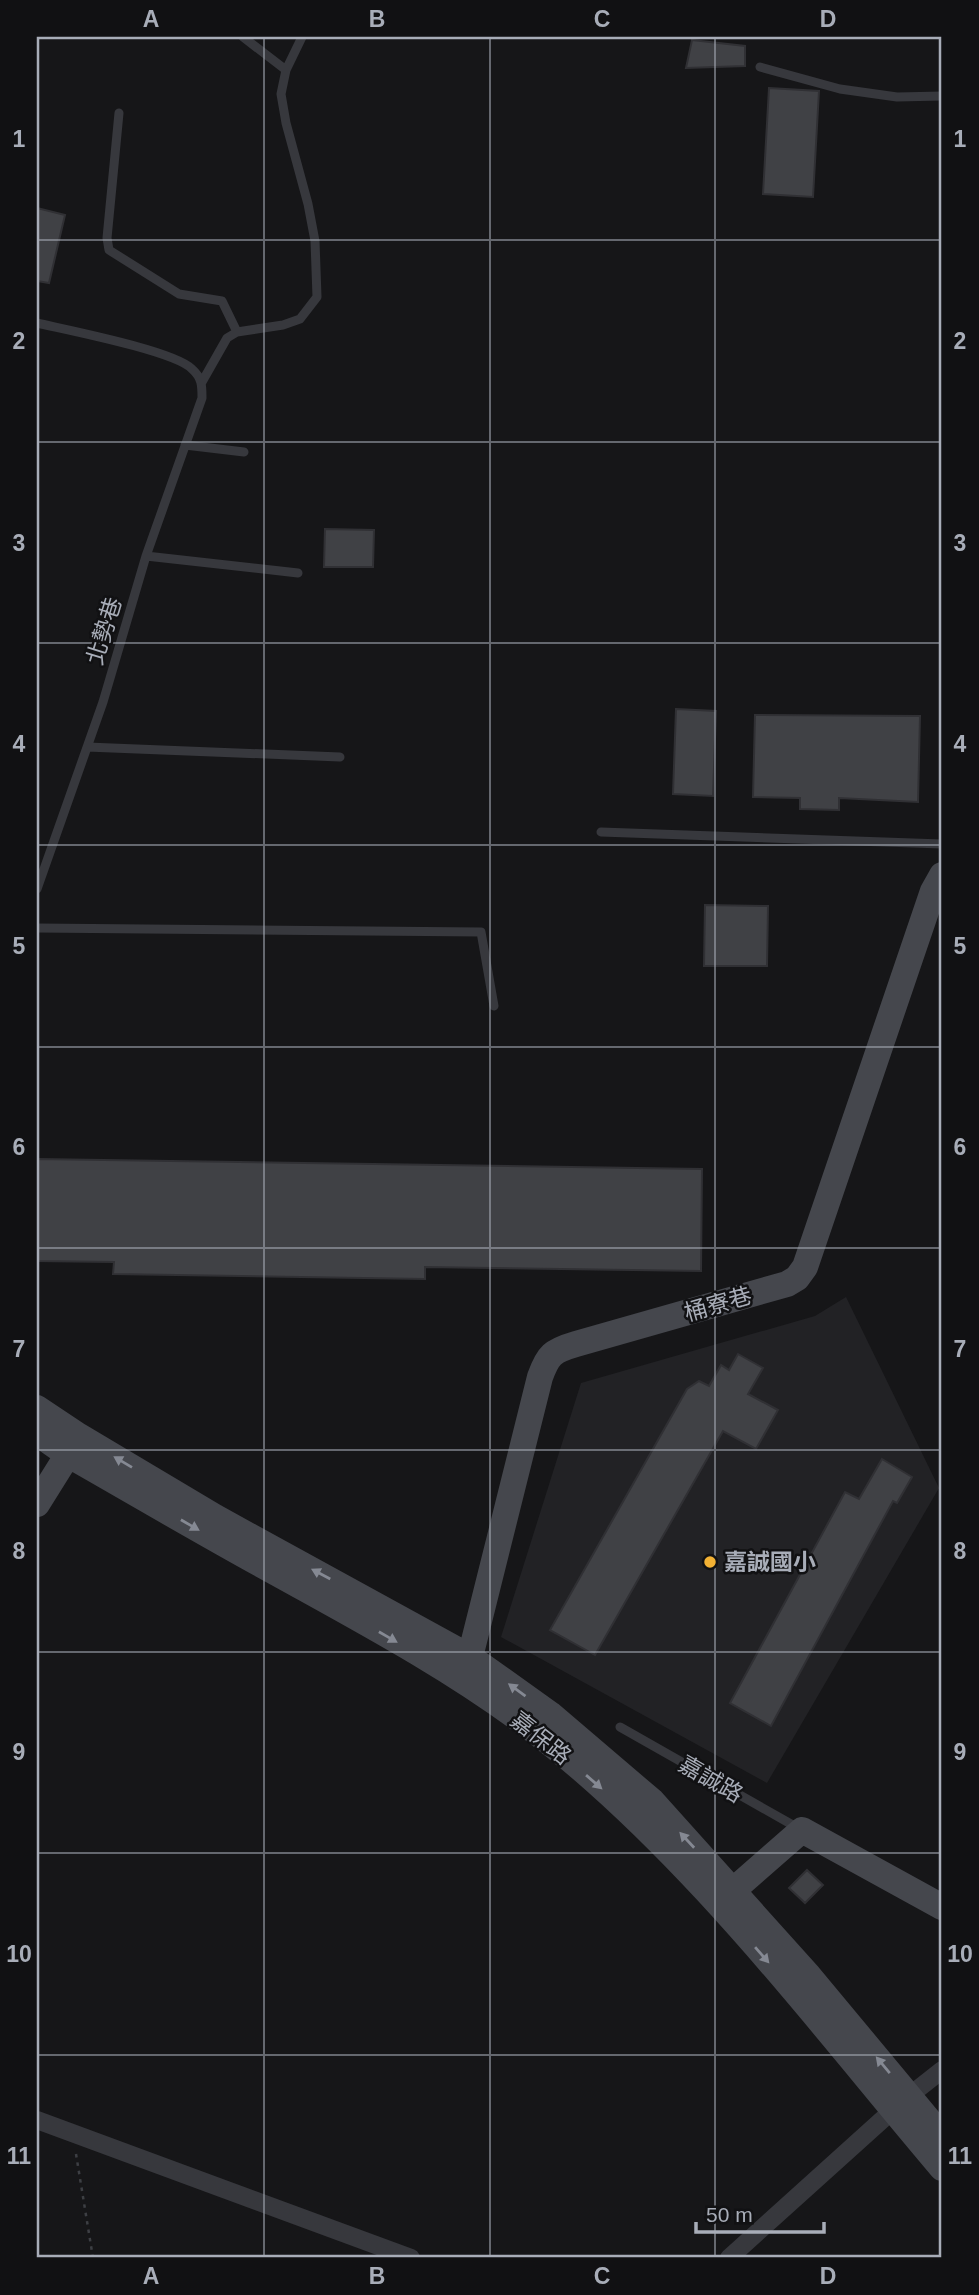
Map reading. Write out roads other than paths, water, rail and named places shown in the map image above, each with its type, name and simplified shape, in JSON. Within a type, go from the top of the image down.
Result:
[{"type":"street","name":"桶寮巷","points":[[467,1669],[547,1357],[568,1346],[787,1284],[797,1278],[805,1267],[933,891],[942,875]]},
{"type":"street","name":"嘉保路","points":[[37,1408],[73,1445]]},
{"type":"street","name":"嘉保路","points":[[37,1433],[73,1445],[467,1669],[528,1726],[725,1897],[901,2103],[942,2168]]},
{"type":"street","points":[[37,1504],[73,1445]]},
{"type":"street","points":[[725,1897],[802,1830]]},
{"type":"street","name":"嘉誠路","points":[[802,1830],[942,1907]]},
{"type":"street","points":[[729,2258],[901,2103],[942,2070]]},
{"type":"street","name":"嘉保路","points":[[901,2103],[942,2136]]},
{"type":"street","points":[[37,2120],[411,2258]]},
{"type":"lane","points":[[243,37],[286,70]]},
{"type":"lane","points":[[119,113],[107,238],[109,250],[179,294],[222,301],[237,332],[283,325],[300,319],[317,297],[315,242],[309,204],[286,123],[281,94],[286,70],[303,37]]},
{"type":"lane","points":[[760,67],[840,89],[897,97],[942,96]]},
{"type":"lane","points":[[37,323],[163,354],[191,367],[202,382]]},
{"type":"lane","name":"北勢巷","points":[[37,889],[87,747],[146,556],[202,398],[202,382],[227,338],[237,332]]},
{"type":"lane","points":[[185,445],[244,452]]},
{"type":"lane","points":[[146,556],[298,573]]},
{"type":"lane","points":[[87,747],[340,757]]},
{"type":"lane","points":[[601,832],[942,844]]},
{"type":"lane","points":[[37,928],[481,932],[494,1006]]},
{"type":"lane","name":"嘉誠路","points":[[620,1727],[802,1830]]},
{"type":"place","name":"嘉誠國小","points":[[710,1562]]}]
